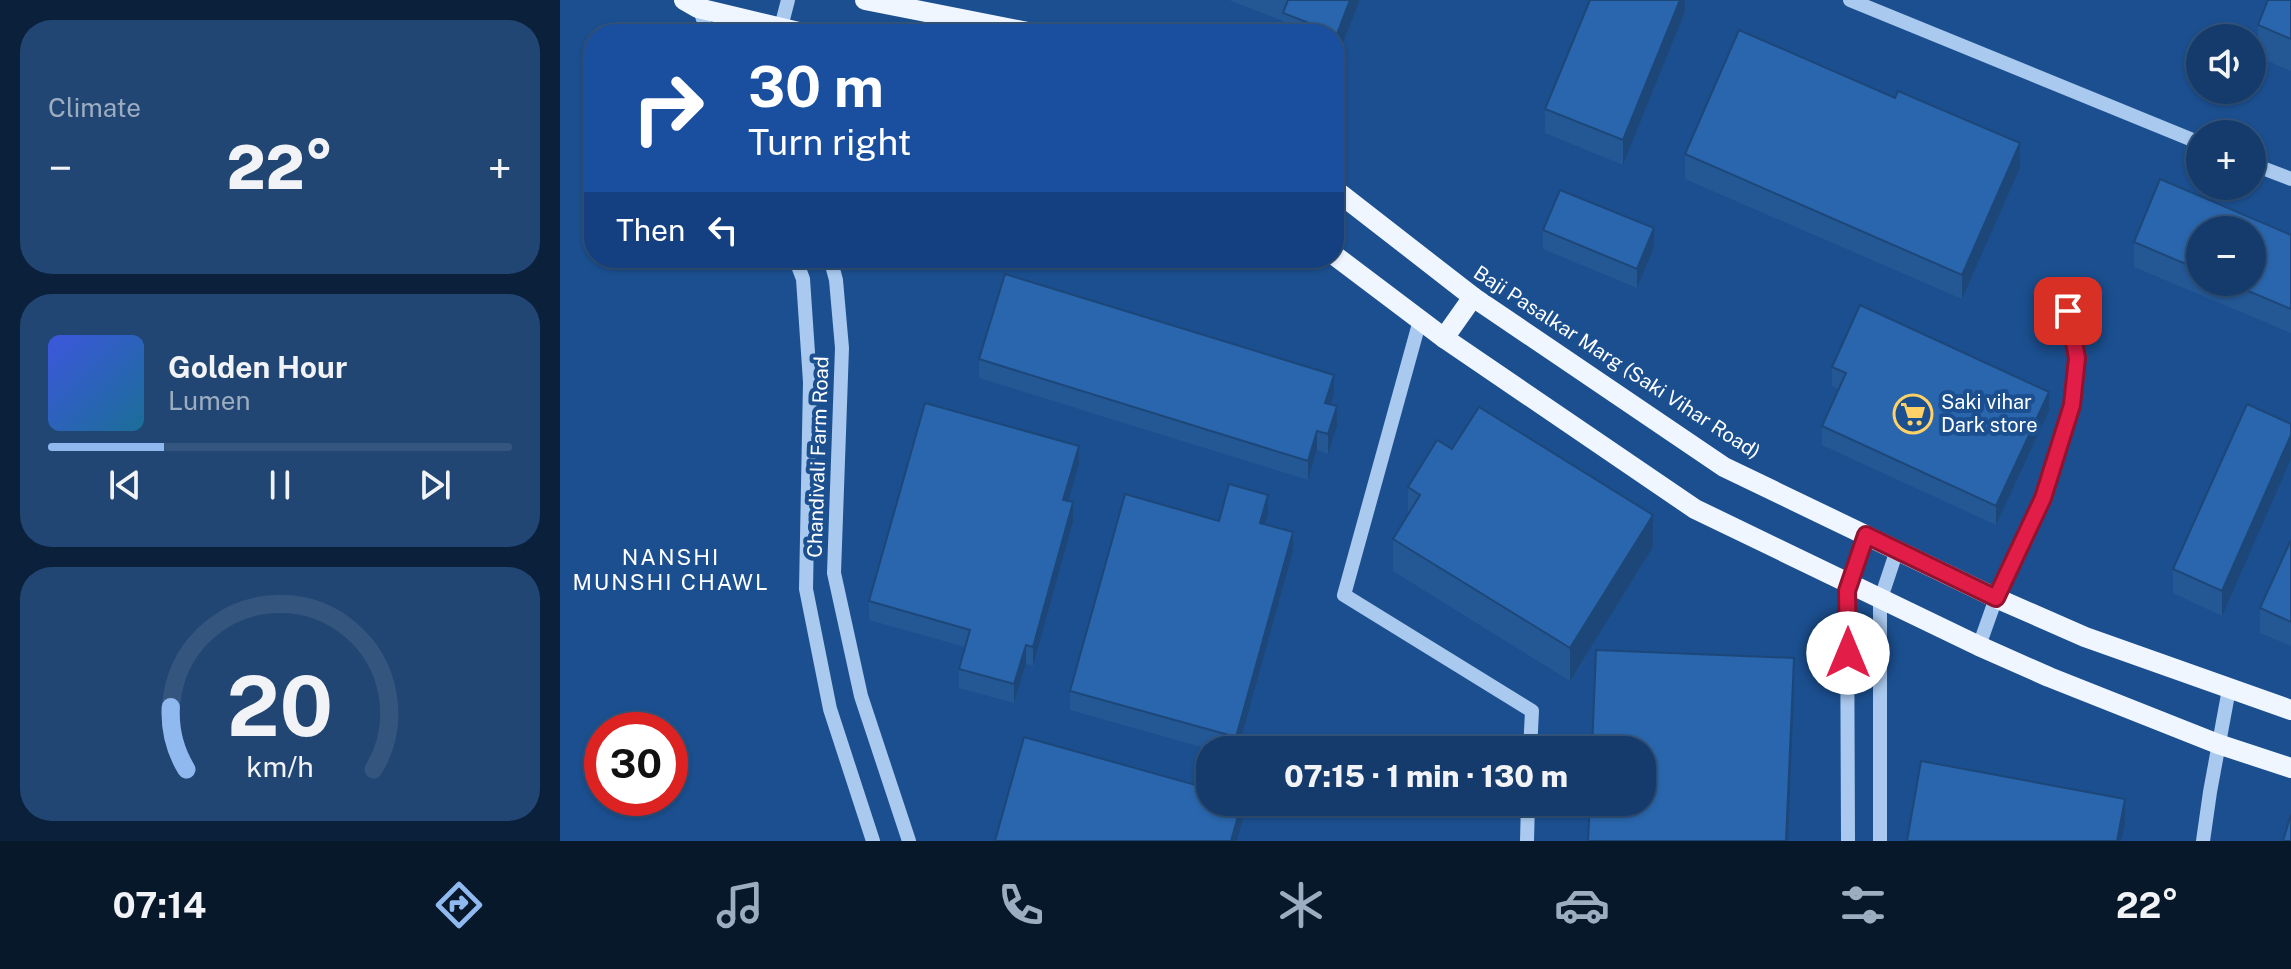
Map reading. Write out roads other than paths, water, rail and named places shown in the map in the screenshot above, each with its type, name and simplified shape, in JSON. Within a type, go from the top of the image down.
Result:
[{"type":"main road","points":[[865,0],[987,24]]},
{"type":"main road","points":[[694,3],[762,24]]},
{"type":"main road","name":"Baji Pasalkar Marg (Saki Vihar Road)","points":[[1344,197],[1473,297],[1724,467],[1996,598],[2085,637],[2291,710]]},
{"type":"main road","points":[[1344,263],[1444,338],[1695,509],[2049,677],[2218,744],[2291,768]]},
{"type":"main road","points":[[1444,338],[1473,297]]},
{"type":"street","points":[[783,24],[788,0]]},
{"type":"street","points":[[1850,0],[2186,137]]},
{"type":"street","points":[[694,3],[703,24]]},
{"type":"street","points":[[2266,169],[2291,179]]},
{"type":"street","points":[[799,268],[803,279],[810,382],[806,589],[830,709],[873,841]]},
{"type":"street","name":"Chandivali Farm Road","points":[[833,268],[842,348],[834,573],[861,696],[909,841]]},
{"type":"street","points":[[1979,646],[1996,598],[2043,498],[2072,405],[2077,358],[2068,311]]},
{"type":"street","points":[[1420,320],[1344,595],[1532,711],[1531,736]]},
{"type":"street","points":[[809,511],[836,512]]},
{"type":"street","points":[[1848,841],[1847,591],[1866,535]]},
{"type":"street","points":[[1880,841],[1881,599],[1897,550]]},
{"type":"street","points":[[2203,841],[2229,689]]},
{"type":"street","points":[[1527,841],[1528,816]]},
{"type":"place","name":"Saki vihar Dark store","points":[[1913,414]]},
{"type":"district","name":"NANSHI MUNSHI CHAWL","points":[[671,570]]}]
